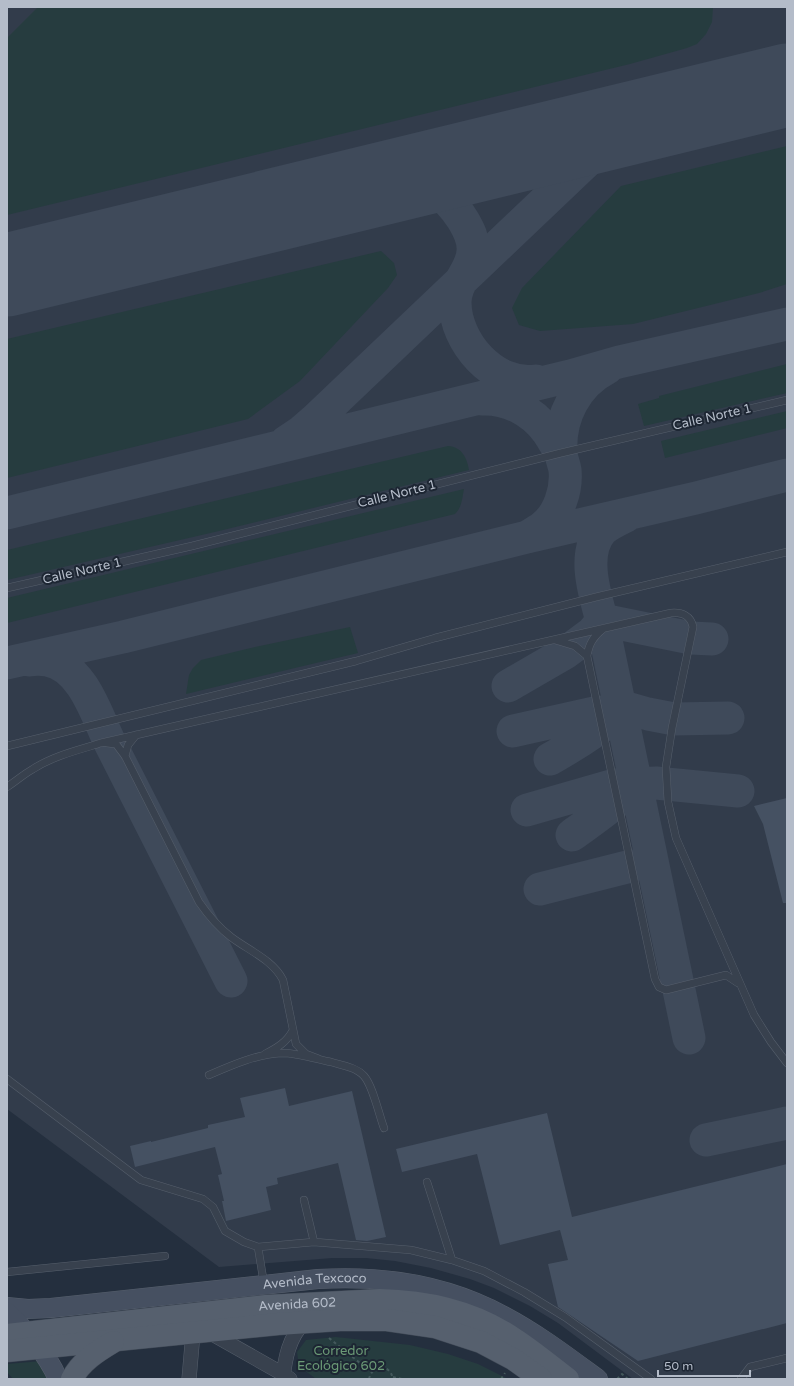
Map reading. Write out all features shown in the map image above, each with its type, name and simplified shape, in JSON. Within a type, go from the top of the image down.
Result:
[{"type":"main road","name":"Avenida Texcoco","points":[[7,1307],[51,1308],[318,1279],[366,1278],[414,1284],[437,1289],[482,1305],[504,1315],[544,1340],[598,1379]]},
{"type":"main road","name":"Avenida 602","points":[[7,1351],[25,1339],[266,1306],[380,1300],[405,1301],[454,1310],[488,1323],[516,1339],[568,1379]]},
{"type":"main road","points":[[7,1312],[25,1339],[58,1379]]},
{"type":"main road","name":"Avenida 602","points":[[25,1339],[115,1340],[307,1322],[340,1320],[403,1322],[435,1327],[481,1342],[513,1359],[541,1379]]},
{"type":"main road","points":[[72,1379],[82,1365],[115,1340]]},
{"type":"main road","name":"Avenida 602","points":[[481,1342],[508,1369],[521,1379]]},
{"type":"street","points":[[189,1379],[200,1332],[286,1377],[290,1343],[298,1329],[307,1322]]},
{"type":"lane","name":"Calle Norte 1","points":[[7,588],[192,546],[561,453],[787,400]]},
{"type":"lane","points":[[7,746],[356,661],[435,638],[596,597],[787,552]]},
{"type":"lane","points":[[7,787],[19,780],[32,769],[48,761],[70,752],[101,743],[675,612],[688,616],[692,623],[691,638],[666,761],[668,802],[676,838],[754,1015],[771,1042],[787,1063]]},
{"type":"lane","points":[[603,628],[590,642],[587,656],[648,946],[658,984],[661,988],[668,990],[726,975],[740,984]]},
{"type":"lane","points":[[553,640],[574,646],[587,656]]},
{"type":"lane","points":[[125,756],[130,741],[137,735]]},
{"type":"lane","points":[[101,743],[110,742],[116,744],[125,756],[199,902],[211,919],[225,932],[268,963],[280,975],[283,980],[296,1044],[306,1054],[344,1066],[365,1076],[384,1128]]},
{"type":"lane","points":[[726,975],[730,962]]},
{"type":"lane","points":[[261,1056],[280,1045],[286,1040],[293,1030]]},
{"type":"lane","points":[[209,1075],[261,1056],[283,1053],[319,1059]]},
{"type":"lane","points":[[7,1079],[141,1180],[203,1199],[213,1207],[225,1230],[244,1242],[258,1247],[314,1242],[412,1250],[452,1260],[484,1271],[536,1299],[565,1317],[651,1379]]},
{"type":"lane","points":[[427,1182],[452,1260]]},
{"type":"lane","points":[[304,1200],[314,1242]]},
{"type":"lane","points":[[258,1247],[264,1285]]},
{"type":"lane","points":[[7,1272],[165,1256]]},
{"type":"lane","points":[[741,1379],[750,1368],[787,1358]]},
{"type":"path","points":[[307,1322],[371,1372]]},
{"type":"path","points":[[369,1379],[371,1372],[381,1367],[386,1368],[393,1378],[402,1379]]},
{"type":"path","points":[[617,1379],[622,1374],[628,1379]]},
{"type":"shaded area","points":[[7,7],[787,7],[787,1379],[633,1379],[558,1323],[530,1306],[494,1288],[470,1279],[431,1268],[395,1261],[366,1258],[332,1258],[219,1267],[7,1109]]},
{"type":"green space","points":[[38,7],[713,7],[712,22],[706,34],[697,44],[687,48],[630,64],[7,215],[7,38]]},
{"type":"green space","points":[[787,146],[787,284],[759,293],[633,324],[540,331],[519,325],[512,308],[522,288],[621,186]]},
{"type":"green space","points":[[381,251],[394,263],[397,275],[388,288],[300,381],[248,419],[7,478],[7,339]]},
{"type":"green space","points":[[787,364],[787,393],[644,426],[638,404],[659,398],[659,396]]},
{"type":"green space","points":[[787,411],[787,428],[665,458],[661,441]]},
{"type":"green space","points":[[448,446],[457,448],[463,454],[467,461],[469,470],[219,531],[7,580],[7,550]]},
{"type":"green space","points":[[464,489],[460,506],[455,514],[7,623],[7,598]]},
{"type":"green space","points":[[350,627],[358,653],[186,694],[189,675],[193,668],[201,660]]},
{"type":"green space","name":"Corredor Ecológico 602","points":[[336,1337],[410,1345],[448,1354],[478,1364],[508,1379],[316,1379],[299,1366],[297,1352],[306,1340]]},
{"type":"green space","points":[[41,1361],[53,1379],[13,1379],[7,1372],[7,1364]]},
{"type":"building","points":[[787,798],[787,903],[783,903],[763,824],[754,806]]},
{"type":"building","points":[[285,1088],[289,1106],[352,1091],[386,1237],[367,1241],[356,1240],[338,1163],[277,1178],[278,1184],[266,1187],[271,1210],[226,1221],[222,1201],[224,1201],[218,1175],[222,1174],[215,1147],[135,1167],[130,1146],[208,1128],[208,1125],[245,1117],[240,1098]]},
{"type":"building","points":[[547,1113],[572,1217],[787,1164],[787,1323],[638,1361],[558,1307],[548,1264],[568,1260],[560,1230],[500,1245],[477,1154],[402,1172],[396,1149]]},
{"type":"taxiway","points":[[756,92],[787,82]]},
{"type":"taxiway","points":[[286,442],[316,419],[608,141],[622,131],[648,119]]},
{"type":"taxiway","points":[[387,182],[400,181],[422,184],[440,194],[456,210],[469,231],[473,247],[472,258],[460,282],[455,302],[457,317],[462,332],[480,359],[492,369],[506,377],[520,381],[536,381]]},
{"type":"taxiway","points":[[7,513],[570,376],[619,362],[787,324]]},
{"type":"taxiway","points":[[527,537],[549,522],[558,509],[561,501],[565,486],[565,470],[561,454],[561,439],[563,426],[572,403],[578,392],[586,383],[607,368]]},
{"type":"taxiway","points":[[482,399],[492,399],[510,403],[527,412],[547,431],[561,453]]},
{"type":"taxiway","points":[[7,663],[123,637],[527,537],[696,498],[787,475]]},
{"type":"taxiway","points":[[626,516],[602,530],[596,539],[592,550],[591,562],[593,587],[602,621],[689,1038]]},
{"type":"taxiway","points":[[602,620],[691,638],[712,639]]},
{"type":"taxiway","points":[[508,686],[565,653],[592,633],[602,621]]},
{"type":"taxiway","points":[[29,660],[47,660],[59,664],[70,671],[86,692],[109,741],[231,981]]},
{"type":"taxiway","points":[[620,706],[648,714],[674,719],[728,718]]},
{"type":"taxiway","points":[[550,759],[587,737],[621,711]]},
{"type":"taxiway","points":[[513,731],[598,712]]},
{"type":"taxiway","points":[[572,835],[613,804],[635,782]]},
{"type":"taxiway","points":[[636,784],[656,783],[738,791]]},
{"type":"taxiway","points":[[527,810],[614,785]]},
{"type":"taxiway","points":[[540,889],[631,866]]},
{"type":"taxiway","points":[[706,1140],[787,1123]]},
{"type":"runway","points":[[7,275],[787,85]]}]
